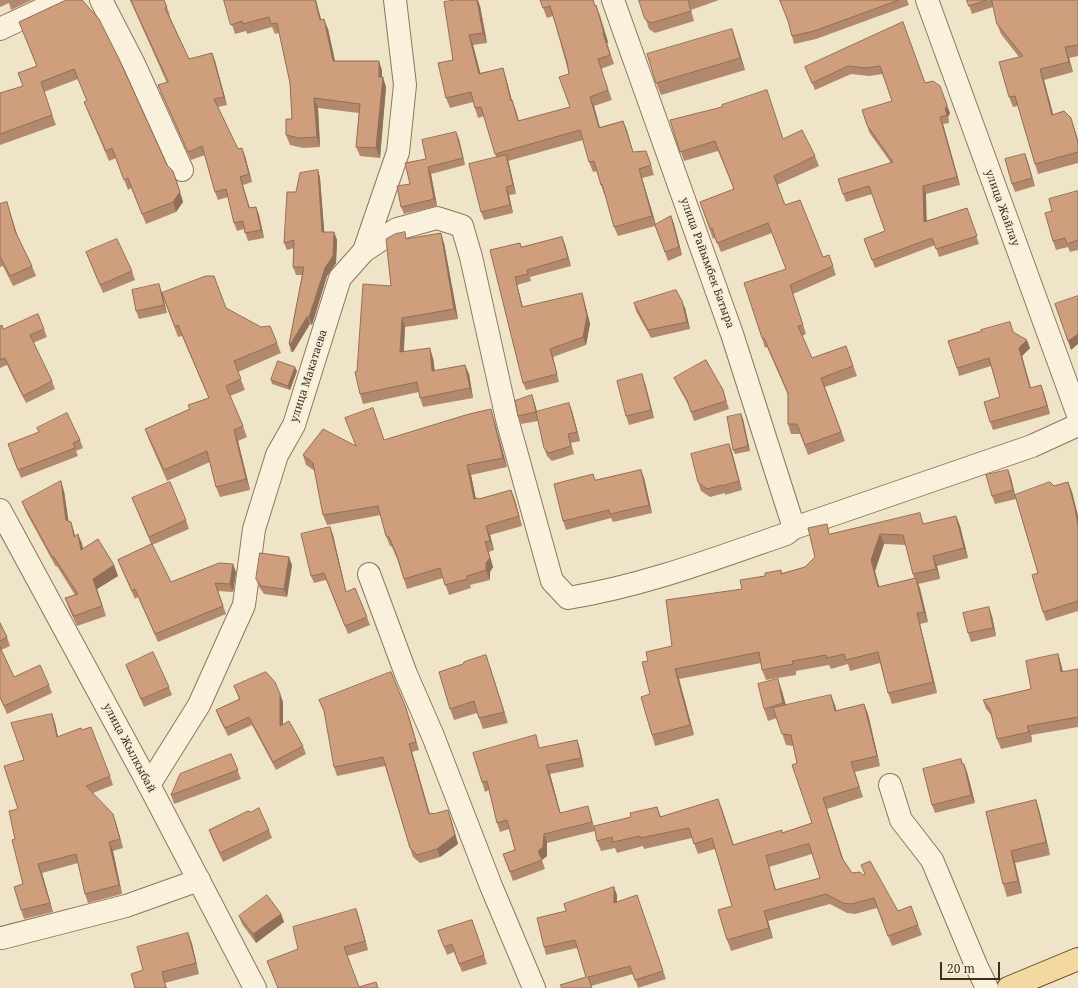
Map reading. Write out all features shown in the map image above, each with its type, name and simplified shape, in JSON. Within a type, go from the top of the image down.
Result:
[{"type":"main road","points":[[1008,988],[1078,959]]},
{"type":"street","points":[[0,29],[62,0]]},
{"type":"street","points":[[101,0],[134,64],[182,170]]},
{"type":"street","name":"улица Макатаева","points":[[149,784],[199,705],[244,605],[254,528],[277,456],[294,425],[340,278],[364,250],[398,152],[405,85],[395,0]]},
{"type":"street","name":"улица Райымбек Батыра","points":[[613,0],[732,334],[794,528]]},
{"type":"street","name":"улица Жайлау","points":[[927,0],[1078,415]]},
{"type":"street","points":[[364,250],[397,229],[437,218],[462,226],[471,257],[507,419],[552,581],[568,598],[600,592],[677,572],[786,534],[794,528],[1032,446],[1078,425]]},
{"type":"street","name":"улица Жылкыбай","points":[[0,510],[149,784],[255,988]]},
{"type":"street","points":[[370,574],[406,674],[433,736],[534,988]]},
{"type":"street","points":[[890,785],[901,820],[932,860],[987,988]]},
{"type":"street","points":[[2,938],[126,906],[199,880]]},
{"type":"building","points":[[65,0],[82,0],[99,19],[119,59],[167,165],[173,171],[180,192],[173,202],[142,214],[128,178],[124,180],[112,148],[106,151],[84,102],[87,101],[74,69],[41,82],[52,115],[0,134],[0,93],[23,86],[18,73],[37,66],[19,22]]},
{"type":"building","points":[[131,0],[164,0],[167,7],[165,8],[189,59],[212,53],[224,97],[214,99],[238,149],[242,148],[249,174],[240,177],[249,208],[256,207],[261,230],[245,233],[243,221],[234,223],[226,189],[215,192],[202,146],[188,152],[158,85],[168,82]]},
{"type":"building","points":[[224,0],[315,0],[320,20],[324,19],[333,61],[379,61],[379,77],[383,77],[376,148],[356,147],[360,104],[314,98],[317,137],[299,138],[286,135],[286,119],[292,119],[290,83],[277,23],[271,24],[269,17],[243,24],[242,21],[231,25]]},
{"type":"building","points":[[455,0],[477,0],[483,33],[469,35],[479,74],[503,68],[511,101],[512,100],[518,121],[570,107],[559,77],[569,74],[567,62],[550,6],[543,8],[540,0],[593,0],[595,6],[596,5],[610,55],[598,59],[608,90],[590,97],[599,128],[623,121],[633,152],[646,151],[651,165],[639,169],[652,216],[614,227],[594,161],[589,162],[580,130],[495,154],[481,107],[475,108],[471,92],[446,98],[438,63],[453,60],[444,2]]},
{"type":"building","points":[[639,0],[688,0],[691,11],[651,23],[645,19]]},
{"type":"building","points":[[780,0],[899,0],[814,31],[792,36]]},
{"type":"building","points":[[967,0],[987,0],[969,6]]},
{"type":"building","points":[[992,0],[1078,0],[1078,45],[1065,47],[1069,62],[1040,69],[1052,115],[1064,111],[1071,118],[1078,143],[1078,152],[1035,164],[1015,96],[1009,97],[999,62],[1023,56],[997,24]]},
{"type":"building","points":[[903,22],[925,83],[933,81],[940,86],[947,105],[945,109],[947,115],[940,117],[957,177],[923,186],[924,222],[967,208],[977,236],[936,249],[932,238],[872,260],[864,239],[885,231],[869,186],[843,194],[838,179],[893,162],[867,125],[862,110],[892,101],[880,66],[866,68],[848,66],[812,83],[805,67]]},
{"type":"building","points":[[732,29],[740,58],[656,83],[647,54]]},
{"type":"building","points":[[767,90],[783,139],[802,130],[815,156],[774,176],[785,205],[800,200],[823,257],[829,255],[833,266],[790,285],[803,325],[798,326],[812,358],[846,346],[853,366],[821,378],[841,432],[805,445],[797,424],[788,424],[788,393],[764,338],[762,338],[744,283],[786,269],[768,223],[717,243],[700,202],[734,189],[715,141],[680,152],[670,120],[722,107],[722,105]]},
{"type":"building","points":[[456,132],[463,158],[428,167],[434,199],[401,207],[397,186],[410,184],[405,163],[426,159],[422,140]]},
{"type":"building","points":[[1025,154],[1032,178],[1012,184],[1005,159]]},
{"type":"building","points":[[506,155],[513,185],[506,187],[510,205],[481,212],[469,164]]},
{"type":"building","points":[[318,170],[322,232],[334,232],[333,256],[325,268],[309,317],[307,317],[290,345],[304,267],[293,267],[294,240],[284,243],[287,192],[296,192],[300,173]]},
{"type":"building","points":[[1078,191],[1078,240],[1067,244],[1065,238],[1053,241],[1045,213],[1052,211],[1049,199]]},
{"type":"building","points":[[7,202],[15,231],[32,266],[10,276],[0,256],[0,204]]},
{"type":"building","points":[[671,216],[679,247],[665,252],[655,225]]},
{"type":"building","points":[[405,232],[406,239],[441,233],[454,309],[402,318],[400,352],[430,348],[432,371],[465,365],[470,388],[420,398],[417,382],[360,394],[355,372],[357,371],[363,284],[391,286],[386,239],[395,234]]},
{"type":"building","points":[[562,237],[568,258],[527,270],[528,274],[515,277],[522,307],[582,293],[587,316],[583,337],[550,349],[557,374],[523,383],[490,250],[520,243],[521,247]]},
{"type":"building","points":[[117,239],[132,271],[100,285],[86,252]]},
{"type":"building","points":[[206,276],[214,276],[226,308],[261,327],[270,326],[277,343],[234,361],[241,379],[226,386],[243,426],[234,430],[246,479],[216,487],[207,451],[164,470],[145,429],[190,409],[188,405],[209,398],[178,325],[175,327],[162,293]]},
{"type":"building","points":[[159,284],[164,305],[136,311],[132,290]]},
{"type":"building","points":[[676,290],[682,301],[687,322],[648,330],[634,303]]},
{"type":"building","points":[[1078,296],[1078,334],[1068,341],[1055,304]]},
{"type":"building","points":[[38,314],[44,329],[30,335],[52,381],[23,396],[5,358],[0,360],[0,326],[2,325],[3,329]]},
{"type":"building","points":[[1010,322],[1013,332],[1027,340],[1019,348],[1030,388],[1041,385],[1047,406],[990,422],[984,402],[1000,397],[989,358],[957,368],[948,341]]},
{"type":"building","points":[[706,360],[723,390],[726,401],[691,412],[687,400],[674,378]]},
{"type":"building","points":[[278,361],[295,367],[288,386],[271,380]]},
{"type":"building","points":[[642,374],[651,410],[626,416],[617,381]]},
{"type":"building","points":[[532,395],[536,412],[518,416],[515,401]]},
{"type":"building","points":[[569,403],[577,432],[568,434],[571,446],[549,453],[544,448],[536,412]]},
{"type":"building","points":[[373,408],[384,440],[469,414],[491,409],[503,458],[467,465],[474,499],[511,490],[519,516],[486,526],[490,541],[485,542],[490,558],[486,563],[486,570],[467,576],[467,579],[445,585],[440,568],[404,579],[397,556],[389,537],[386,536],[378,506],[323,515],[313,463],[303,455],[323,429],[356,446],[345,418]]},
{"type":"building","points":[[67,413],[80,440],[73,443],[75,448],[18,470],[8,444],[39,432],[37,428]]},
{"type":"building","points":[[741,414],[748,446],[733,450],[727,417]]},
{"type":"building","points":[[729,444],[739,481],[707,489],[698,482],[691,454]]},
{"type":"building","points":[[641,470],[649,505],[610,514],[609,510],[563,521],[554,484],[593,474],[595,480]]},
{"type":"building","points":[[1008,470],[1013,490],[992,496],[986,475]]},
{"type":"building","points":[[61,481],[66,520],[71,522],[74,537],[78,534],[81,550],[98,539],[114,565],[93,579],[102,606],[74,616],[65,598],[78,594],[53,556],[52,557],[22,502]]},
{"type":"building","points":[[170,482],[186,520],[149,537],[132,498]]},
{"type":"building","points":[[1050,482],[1054,486],[1068,482],[1075,508],[1078,526],[1078,601],[1043,612],[1032,575],[1038,573],[1015,495]]},
{"type":"building","points":[[920,513],[923,524],[956,516],[964,548],[933,556],[936,569],[913,574],[903,535],[880,534],[871,560],[878,587],[916,578],[924,612],[917,613],[933,682],[888,693],[878,652],[846,660],[844,654],[827,658],[826,655],[792,661],[793,664],[762,670],[759,652],[675,669],[690,725],[652,735],[641,697],[650,694],[642,662],[648,661],[646,652],[672,646],[666,600],[742,589],[740,580],[765,576],[765,573],[781,570],[781,574],[805,567],[815,557],[808,528],[827,524],[829,534]]},
{"type":"building","points":[[330,527],[346,592],[355,588],[367,617],[345,626],[324,573],[311,576],[301,534]]},
{"type":"building","points":[[152,544],[171,582],[219,563],[233,564],[230,584],[215,583],[223,606],[155,634],[135,589],[132,591],[118,560]]},
{"type":"building","points":[[260,553],[289,557],[284,589],[261,586],[256,579]]},
{"type":"building","points":[[989,607],[993,628],[968,633],[963,613]]},
{"type":"building","points":[[0,623],[7,637],[0,641]]},
{"type":"building","points":[[0,647],[14,677],[40,665],[49,685],[4,706],[0,697]]},
{"type":"building","points":[[153,652],[169,687],[141,699],[126,665]]},
{"type":"building","points":[[1058,654],[1061,672],[1078,669],[1078,717],[1027,726],[1029,732],[997,739],[990,709],[983,700],[1031,689],[1026,661]]},
{"type":"building","points":[[486,655],[504,712],[479,718],[474,701],[450,709],[439,672]]},
{"type":"building","points":[[266,672],[275,682],[280,694],[280,726],[289,721],[303,746],[273,762],[249,717],[225,728],[216,710],[240,699],[234,686]]},
{"type":"building","points":[[391,672],[406,708],[416,742],[409,744],[429,814],[448,810],[455,835],[437,849],[417,855],[410,848],[383,757],[334,767],[324,711],[319,700]]},
{"type":"building","points":[[778,679],[783,703],[764,709],[758,684]]},
{"type":"building","points":[[831,695],[835,711],[864,704],[877,756],[851,762],[859,787],[823,798],[842,858],[852,873],[860,872],[863,875],[865,874],[861,865],[870,861],[898,911],[911,906],[918,925],[888,936],[874,898],[851,904],[843,903],[826,894],[764,911],[769,928],[727,940],[718,910],[732,906],[712,838],[694,844],[689,828],[613,842],[612,837],[597,841],[594,826],[631,817],[630,813],[657,807],[660,817],[718,799],[733,845],[782,830],[782,833],[812,823],[792,765],[797,763],[791,735],[782,734],[773,708]],"holes":[[[809,844],[820,878],[775,890],[766,856]]]},
{"type":"building","points":[[52,714],[57,737],[81,728],[82,730],[91,727],[110,776],[86,786],[113,814],[120,839],[109,842],[119,885],[85,894],[76,854],[38,864],[50,903],[21,910],[14,887],[23,884],[12,840],[15,839],[9,811],[18,809],[4,766],[24,760],[11,723]]},
{"type":"building","points":[[536,735],[539,748],[577,740],[581,758],[546,765],[560,813],[588,806],[592,822],[544,834],[543,847],[538,851],[542,860],[510,872],[503,854],[515,850],[507,820],[497,823],[487,781],[482,782],[473,753]]},
{"type":"building","points":[[231,754],[238,770],[171,795],[180,774]]},
{"type":"building","points":[[961,759],[962,764],[964,764],[971,795],[932,805],[923,769]]},
{"type":"building","points":[[1036,800],[1046,842],[1011,851],[1018,881],[1003,884],[986,812]]},
{"type":"building","points":[[259,808],[269,830],[220,853],[209,830],[248,811],[251,812]]},
{"type":"building","points":[[614,887],[614,903],[637,895],[663,971],[635,980],[630,966],[588,977],[592,988],[562,988],[560,985],[586,977],[575,940],[544,947],[537,918],[566,911],[564,904]]},
{"type":"building","points":[[267,895],[281,914],[253,934],[239,916]]},
{"type":"building","points":[[356,909],[365,941],[344,947],[359,987],[376,982],[378,988],[278,988],[267,961],[298,949],[293,927]]},
{"type":"building","points":[[472,920],[484,955],[459,964],[452,944],[444,947],[438,931]]},
{"type":"building","points":[[188,933],[196,963],[162,972],[166,988],[135,988],[131,974],[143,970],[137,947]]}]
